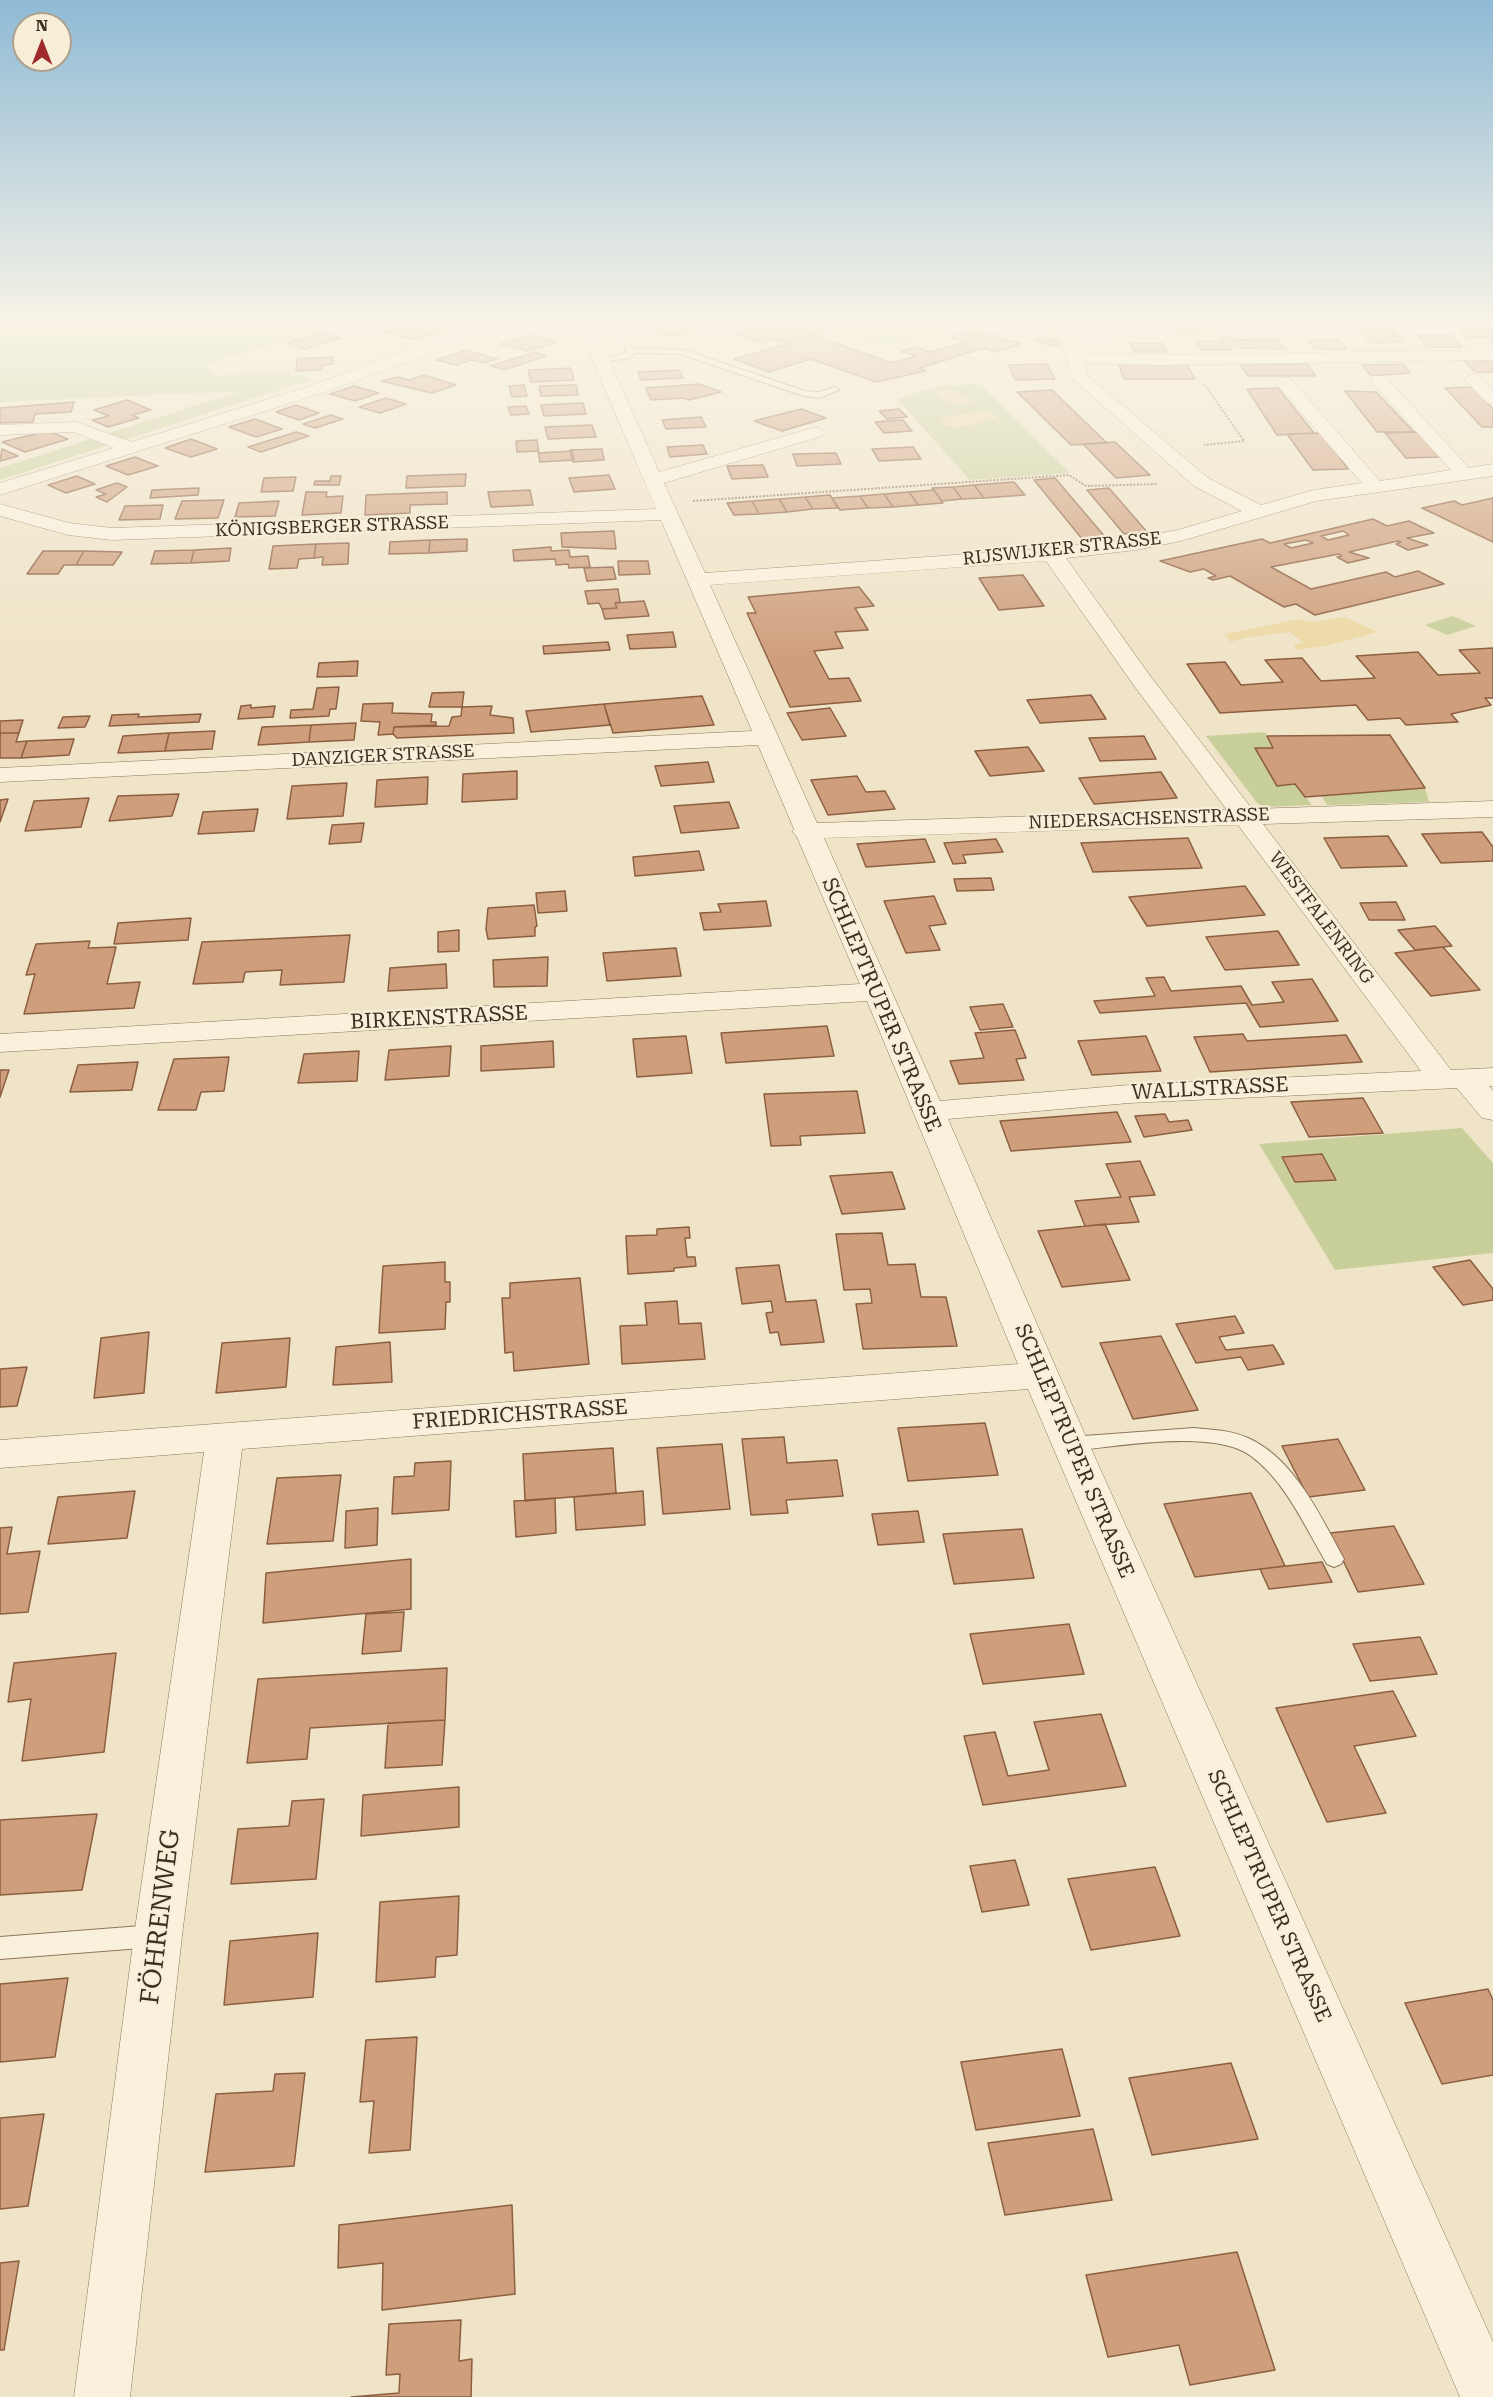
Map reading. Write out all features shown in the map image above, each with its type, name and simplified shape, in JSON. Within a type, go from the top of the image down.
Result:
[{"type":"street","points":[[91,433],[131,448]]},
{"type":"street","points":[[0,489],[178,433]]},
{"type":"street","name":"SCHLEPTRUPER STRASSE","points":[[633,433],[767,737],[805,831],[878,992],[1070,1444],[1486,2377]]},
{"type":"street","points":[[652,478],[669,477],[813,433]]},
{"type":"street","points":[[1144,433],[1201,482],[1257,511]]},
{"type":"street","points":[[1328,433],[1374,485]]},
{"type":"street","points":[[1427,433],[1464,474]]},
{"type":"street","name":"RIJSWIJKER STRASSE","points":[[696,580],[1052,554],[1181,536],[1314,495],[1493,470]]},
{"type":"street","name":"KÖNIGSBERGER STRASSE","points":[[0,510],[68,529],[112,534],[665,509]]},
{"type":"street","name":"WESTFALENRING","points":[[1052,554],[1143,682],[1243,816],[1493,1111]]},
{"type":"street","name":"DANZIGER STRASSE","points":[[0,775],[767,737]]},
{"type":"street","name":"NIEDERSACHSENSTRASSE","points":[[805,831],[1493,809]]},
{"type":"street","name":"BIRKENSTRASSE","points":[[0,1043],[878,992]]},
{"type":"street","name":"WALLSTRASSE","points":[[927,1111],[1107,1095],[1467,1078]]},
{"type":"street","name":"FRIEDRICHSTRASSE","points":[[0,1454],[1041,1375]]},
{"type":"street","name":"FÖHRENWEG","points":[[102,2397],[158,1936],[225,1438]]},
{"type":"lane","points":[[1070,1444],[1197,1435],[1219,1436],[1244,1442],[1263,1455],[1281,1477],[1334,1559]]},
{"type":"lane","points":[[0,1948],[158,1936]]},
{"type":"path","points":[[665,509],[1069,475],[1086,486],[1201,482]]},
{"type":"green space","points":[[110,433],[146,433],[0,480],[0,468]]},
{"type":"green space","points":[[928,433],[1029,433],[1070,473],[970,480]]},
{"type":"green space","points":[[1453,616],[1476,626],[1447,635],[1425,625]]},
{"type":"green space","points":[[1265,732],[1273,748],[1255,749],[1277,786],[1295,784],[1312,805],[1263,807],[1258,804],[1206,736]]},
{"type":"green space","points":[[1425,788],[1429,802],[1327,805],[1322,796]]},
{"type":"green space","points":[[1462,1128],[1493,1163],[1493,1253],[1335,1270],[1259,1144]]},
{"type":"sand","points":[[1345,617],[1378,632],[1326,646],[1296,650],[1294,645],[1303,642],[1289,632],[1230,642],[1226,634],[1299,619],[1312,622]]},
{"type":"building","points":[[40,433],[53,433],[68,439],[25,452],[2,442]]},
{"type":"building","points":[[245,433],[269,433],[256,437]]},
{"type":"building","points":[[293,433],[309,436],[261,452],[248,447]]},
{"type":"building","points":[[546,433],[595,433],[596,437],[548,439]]},
{"type":"building","points":[[1059,433],[1096,433],[1107,443],[1071,445]]},
{"type":"building","points":[[1276,433],[1314,433],[1277,435]]},
{"type":"building","points":[[1323,433],[1348,469],[1313,470],[1287,434]]},
{"type":"building","points":[[1385,433],[1420,433],[1441,457],[1406,458]]},
{"type":"building","points":[[191,439],[217,449],[191,457],[165,448]]},
{"type":"building","points":[[537,440],[539,453],[572,451],[574,460],[540,462],[538,451],[517,452],[516,441]]},
{"type":"building","points":[[1115,442],[1150,475],[1116,478],[1083,444]]},
{"type":"building","points":[[703,445],[707,454],[670,457],[667,447]]},
{"type":"building","points":[[913,447],[921,459],[879,461],[872,449]]},
{"type":"building","points":[[2,449],[18,456],[0,461]]},
{"type":"building","points":[[602,449],[604,460],[573,462],[570,450]]},
{"type":"building","points":[[836,453],[841,464],[797,466],[793,454]]},
{"type":"building","points":[[135,457],[158,466],[128,475],[106,466]]},
{"type":"building","points":[[763,465],[768,477],[732,479],[727,466]]},
{"type":"building","points":[[466,474],[465,486],[406,488],[407,476]]},
{"type":"building","points":[[609,475],[615,489],[574,492],[569,478]]},
{"type":"building","points":[[77,476],[95,484],[66,493],[48,485]]},
{"type":"building","points":[[331,476],[341,476],[339,485],[314,485],[315,481],[330,481]]},
{"type":"building","points":[[296,477],[293,491],[261,492],[264,478]]},
{"type":"building","points":[[1055,478],[1106,538],[1083,540],[1034,480]]},
{"type":"building","points":[[1014,482],[1025,495],[984,498],[974,485]]},
{"type":"building","points":[[117,483],[127,487],[107,502],[96,497],[106,494],[96,490]]},
{"type":"building","points":[[974,485],[984,498],[962,499],[953,487]]},
{"type":"building","points":[[953,487],[962,499],[942,501],[932,488]]},
{"type":"building","points":[[199,488],[198,495],[150,498],[152,490]]},
{"type":"building","points":[[1109,488],[1147,532],[1124,534],[1087,490]]},
{"type":"building","points":[[530,490],[533,505],[491,507],[488,492]]},
{"type":"building","points":[[934,490],[943,503],[918,505],[909,492]]},
{"type":"building","points":[[306,492],[327,492],[326,497],[343,496],[341,513],[302,515]]},
{"type":"building","points":[[447,492],[447,504],[410,505],[410,513],[365,515],[366,495]]},
{"type":"building","points":[[909,492],[918,505],[893,507],[884,494]]},
{"type":"building","points":[[884,494],[893,507],[868,508],[860,496]]},
{"type":"building","points":[[830,495],[838,508],[813,509],[805,497]]},
{"type":"building","points":[[860,496],[868,508],[840,510],[832,498]]},
{"type":"building","points":[[805,497],[813,509],[787,512],[779,499]]},
{"type":"building","points":[[1493,498],[1493,542],[1422,508],[1454,501],[1462,505]]},
{"type":"building","points":[[779,499],[787,512],[759,514],[752,501]]},
{"type":"building","points":[[224,500],[218,518],[175,519],[182,501]]},
{"type":"building","points":[[279,501],[275,516],[235,517],[239,503]]},
{"type":"building","points":[[752,501],[759,514],[734,515],[727,503]]},
{"type":"building","points":[[163,505],[160,519],[119,520],[125,506]]},
{"type":"building","points":[[1373,519],[1387,526],[1409,521],[1434,533],[1407,538],[1428,545],[1408,550],[1396,544],[1401,542],[1398,541],[1349,552],[1369,558],[1348,563],[1337,557],[1342,556],[1339,554],[1271,567],[1311,589],[1386,572],[1395,577],[1418,571],[1444,584],[1315,615],[1296,604],[1284,607],[1230,576],[1213,580],[1208,578],[1216,576],[1204,569],[1190,572],[1160,561],[1262,539],[1270,543]],"holes":[[[1343,531],[1349,535],[1328,540],[1321,536]],[[1306,540],[1313,543],[1291,548],[1284,544]]]},
{"type":"building","points":[[614,531],[616,549],[562,547],[561,533]]},
{"type":"building","points":[[467,539],[467,551],[429,553],[430,540]]},
{"type":"building","points":[[430,540],[429,553],[389,554],[390,542]]},
{"type":"building","points":[[349,543],[348,564],[322,565],[323,557],[314,558],[316,544]]},
{"type":"building","points":[[316,544],[314,558],[299,559],[297,568],[269,569],[273,546]]},
{"type":"building","points":[[551,547],[551,551],[569,550],[570,557],[588,556],[590,567],[569,568],[568,564],[556,565],[555,559],[514,561],[513,550]]},
{"type":"building","points":[[231,548],[229,561],[191,563],[194,550]]},
{"type":"building","points":[[194,550],[191,563],[151,564],[155,551]]},
{"type":"building","points":[[43,551],[84,551],[76,565],[64,565],[58,574],[27,574]]},
{"type":"building","points":[[84,551],[122,552],[113,565],[76,565]]},
{"type":"building","points":[[618,561],[648,561],[650,574],[619,575]]},
{"type":"building","points":[[613,567],[616,579],[587,581],[584,568]]},
{"type":"building","points":[[1023,575],[1044,606],[999,610],[979,578]]},
{"type":"building","points":[[859,587],[874,606],[855,608],[868,630],[835,632],[843,648],[814,651],[829,679],[849,678],[861,701],[790,707],[747,613],[756,613],[748,597]]},
{"type":"building","points":[[618,589],[620,602],[615,603],[617,608],[602,609],[599,603],[588,604],[585,591]]},
{"type":"building","points":[[644,601],[649,616],[605,619],[602,609],[617,608],[615,603]]},
{"type":"building","points":[[673,632],[676,647],[630,649],[627,635]]},
{"type":"building","points":[[608,642],[610,650],[544,654],[543,646]]},
{"type":"building","points":[[1493,648],[1493,698],[1485,698],[1491,705],[1451,714],[1458,722],[1406,725],[1400,718],[1368,720],[1356,705],[1220,713],[1187,664],[1225,662],[1241,685],[1283,682],[1265,660],[1302,658],[1321,681],[1375,678],[1356,656],[1418,652],[1438,675],[1480,673],[1459,650]]},
{"type":"building","points":[[358,661],[357,676],[317,677],[319,663]]},
{"type":"building","points":[[339,687],[336,709],[330,709],[329,716],[290,718],[291,710],[313,709],[317,688]]},
{"type":"building","points":[[464,692],[462,707],[429,707],[432,693]]},
{"type":"building","points":[[1091,695],[1106,719],[1040,723],[1027,700]]},
{"type":"building","points":[[702,696],[714,725],[613,733],[604,704]]},
{"type":"building","points":[[393,703],[392,713],[432,714],[431,722],[436,722],[436,725],[394,727],[393,734],[378,735],[380,722],[361,721],[363,704]]},
{"type":"building","points":[[604,704],[610,725],[531,732],[526,711]]},
{"type":"building","points":[[251,705],[251,708],[275,706],[273,717],[238,719],[241,706]]},
{"type":"building","points":[[492,706],[490,715],[513,718],[514,733],[397,738],[393,734],[394,727],[449,726],[452,717],[461,716],[462,707]]},
{"type":"building","points":[[830,708],[846,736],[802,740],[787,713]]},
{"type":"building","points":[[139,714],[138,717],[201,714],[199,722],[109,726],[112,715]]},
{"type":"building","points":[[90,716],[85,727],[58,728],[63,717]]},
{"type":"building","points":[[23,720],[19,733],[0,733],[0,721]]},
{"type":"building","points":[[356,723],[354,740],[309,742],[311,725]]},
{"type":"building","points":[[311,725],[309,742],[258,745],[262,727]]},
{"type":"building","points":[[215,731],[212,749],[165,751],[169,733]]},
{"type":"building","points":[[0,733],[19,733],[16,742],[27,741],[21,758],[0,758]]},
{"type":"building","points":[[169,733],[165,751],[118,753],[123,736]]},
{"type":"building","points":[[1390,735],[1425,788],[1305,797],[1295,784],[1277,786],[1255,748],[1273,748],[1267,736]]},
{"type":"building","points":[[1144,736],[1156,759],[1100,761],[1089,738]]},
{"type":"building","points":[[74,739],[69,755],[21,758],[27,741]]},
{"type":"building","points":[[1028,747],[1044,771],[990,776],[975,751]]},
{"type":"building","points":[[708,762],[714,782],[661,786],[655,766]]},
{"type":"building","points":[[517,771],[517,799],[462,802],[463,774]]},
{"type":"building","points":[[1161,772],[1177,798],[1094,804],[1079,778]]},
{"type":"building","points":[[857,776],[866,792],[885,791],[895,809],[828,815],[811,780]]},
{"type":"building","points":[[428,777],[427,804],[375,807],[377,780]]},
{"type":"building","points":[[347,783],[343,816],[287,819],[292,786]]},
{"type":"building","points":[[179,794],[172,816],[109,821],[118,796]]},
{"type":"building","points":[[89,798],[81,827],[25,831],[34,801]]},
{"type":"building","points":[[8,799],[0,822],[0,800]]},
{"type":"building","points":[[729,802],[739,828],[681,833],[674,806]]},
{"type":"building","points":[[258,809],[254,831],[198,834],[203,812]]},
{"type":"building","points":[[364,823],[361,842],[329,844],[332,825]]},
{"type":"building","points":[[1482,832],[1493,847],[1493,861],[1441,863],[1422,834]]},
{"type":"building","points":[[1388,836],[1407,866],[1341,868],[1324,838]]},
{"type":"building","points":[[1188,838],[1202,868],[1093,872],[1081,843]]},
{"type":"building","points":[[925,839],[935,862],[866,867],[857,844]]},
{"type":"building","points":[[996,839],[1003,852],[963,855],[966,863],[953,864],[944,843]]},
{"type":"building","points":[[699,851],[704,870],[635,876],[633,857]]},
{"type":"building","points":[[991,878],[994,890],[957,891],[954,879]]},
{"type":"building","points":[[1245,886],[1265,915],[1147,926],[1129,897]]},
{"type":"building","points":[[565,891],[567,911],[538,913],[536,893]]},
{"type":"building","points":[[934,896],[946,924],[929,926],[940,950],[906,953],[884,901]]},
{"type":"building","points":[[766,901],[771,926],[704,930],[700,913],[721,912],[718,904]]},
{"type":"building","points":[[1396,902],[1405,920],[1369,920],[1360,903]]},
{"type":"building","points":[[534,905],[537,926],[535,936],[488,939],[486,929],[488,908]]},
{"type":"building","points":[[191,918],[188,940],[114,944],[118,923]]},
{"type":"building","points":[[1435,926],[1452,946],[1415,950],[1398,930]]},
{"type":"building","points":[[459,930],[459,951],[438,952],[438,932]]},
{"type":"building","points":[[1278,931],[1299,965],[1225,970],[1206,937]]},
{"type":"building","points":[[350,935],[344,982],[280,985],[282,970],[245,972],[243,982],[193,984],[202,942]]},
{"type":"building","points":[[90,941],[88,948],[116,947],[107,984],[140,982],[134,1008],[24,1014],[35,974],[26,975],[36,944]]},
{"type":"building","points":[[1443,947],[1480,990],[1431,996],[1395,953]]},
{"type":"building","points":[[676,948],[681,976],[607,981],[603,953]]},
{"type":"building","points":[[548,957],[547,986],[494,987],[493,960]]},
{"type":"building","points":[[446,964],[447,988],[388,991],[390,968]]},
{"type":"building","points":[[1164,977],[1171,991],[1241,986],[1252,1005],[1284,1002],[1272,982],[1312,979],[1338,1021],[1260,1027],[1246,1003],[1100,1013],[1094,1001],[1155,996],[1146,978]]},
{"type":"building","points":[[1003,1004],[1013,1027],[980,1030],[970,1007]]},
{"type":"building","points":[[827,1026],[834,1056],[726,1063],[721,1033]]},
{"type":"building","points":[[1015,1030],[1026,1058],[1016,1059],[1024,1080],[959,1084],[950,1061],[984,1058],[975,1033]]},
{"type":"building","points":[[1243,1034],[1247,1041],[1346,1035],[1362,1062],[1210,1072],[1194,1037]]},
{"type":"building","points":[[686,1036],[692,1073],[637,1077],[633,1039]]},
{"type":"building","points":[[1146,1036],[1161,1071],[1092,1075],[1078,1041]]},
{"type":"building","points":[[553,1041],[554,1067],[481,1071],[481,1046]]},
{"type":"building","points":[[451,1046],[449,1076],[385,1080],[389,1050]]},
{"type":"building","points":[[359,1051],[357,1081],[298,1083],[304,1054]]},
{"type":"building","points":[[229,1057],[224,1091],[201,1092],[196,1110],[158,1110],[174,1059]]},
{"type":"building","points":[[138,1062],[132,1090],[70,1092],[78,1065]]},
{"type":"building","points":[[0,1070],[9,1070],[0,1097]]},
{"type":"building","points":[[857,1091],[865,1133],[800,1136],[801,1145],[771,1146],[764,1094]]},
{"type":"building","points":[[1363,1098],[1383,1133],[1309,1137],[1291,1102]]},
{"type":"building","points":[[1117,1112],[1131,1142],[1011,1151],[1000,1121]]},
{"type":"building","points":[[1165,1114],[1169,1122],[1188,1120],[1192,1130],[1144,1137],[1135,1116]]},
{"type":"building","points":[[1322,1154],[1336,1180],[1295,1182],[1282,1157]]},
{"type":"building","points":[[1140,1161],[1155,1195],[1129,1197],[1139,1222],[1085,1226],[1075,1201],[1121,1197],[1106,1164]]},
{"type":"building","points":[[892,1172],[905,1209],[842,1214],[830,1176]]},
{"type":"building","points":[[1105,1224],[1130,1280],[1062,1287],[1038,1231]]},
{"type":"building","points":[[689,1227],[690,1238],[685,1238],[687,1257],[695,1257],[696,1266],[674,1268],[674,1271],[628,1274],[626,1236],[657,1235],[657,1229]]},
{"type":"building","points":[[882,1233],[888,1265],[915,1264],[921,1297],[946,1297],[957,1346],[863,1349],[856,1304],[872,1303],[870,1289],[844,1290],[836,1234]]},
{"type":"building","points":[[1470,1260],[1493,1289],[1493,1300],[1463,1305],[1433,1267]]},
{"type":"building","points":[[445,1262],[445,1282],[450,1282],[450,1302],[446,1302],[445,1329],[379,1333],[383,1266]]},
{"type":"building","points":[[779,1265],[786,1302],[816,1300],[824,1342],[781,1345],[778,1332],[770,1333],[766,1313],[773,1312],[771,1301],[742,1304],[736,1268]]},
{"type":"building","points":[[580,1278],[589,1364],[514,1371],[513,1352],[505,1353],[502,1298],[510,1298],[510,1283]]},
{"type":"building","points":[[677,1301],[679,1324],[701,1323],[705,1359],[622,1364],[620,1326],[647,1325],[645,1303]]},
{"type":"building","points":[[1235,1316],[1244,1333],[1219,1337],[1226,1350],[1273,1345],[1284,1364],[1248,1370],[1241,1357],[1196,1363],[1176,1324]]},
{"type":"building","points":[[149,1332],[144,1393],[94,1398],[101,1338]]},
{"type":"building","points":[[1161,1336],[1198,1410],[1133,1419],[1100,1343]]},
{"type":"building","points":[[290,1338],[286,1387],[216,1393],[222,1343]]},
{"type":"building","points":[[390,1342],[392,1382],[333,1385],[336,1347]]},
{"type":"building","points":[[27,1367],[17,1406],[0,1407],[0,1369]]},
{"type":"building","points":[[985,1423],[998,1475],[908,1481],[898,1428]]},
{"type":"building","points":[[784,1437],[787,1463],[837,1460],[843,1496],[786,1500],[788,1513],[751,1515],[742,1439]]},
{"type":"building","points":[[1338,1439],[1365,1490],[1308,1497],[1282,1446]]},
{"type":"building","points":[[722,1444],[730,1509],[663,1514],[657,1448]]},
{"type":"building","points":[[613,1448],[616,1493],[525,1501],[523,1454]]},
{"type":"building","points":[[451,1461],[449,1510],[392,1514],[394,1477],[414,1476],[415,1463]]},
{"type":"building","points":[[341,1475],[333,1541],[267,1544],[277,1478]]},
{"type":"building","points":[[135,1491],[127,1538],[48,1544],[58,1497]]},
{"type":"building","points":[[643,1491],[645,1525],[576,1530],[574,1497]]},
{"type":"building","points":[[1251,1493],[1285,1566],[1195,1577],[1164,1504]]},
{"type":"building","points":[[555,1498],[556,1533],[516,1537],[514,1501]]},
{"type":"building","points":[[378,1508],[377,1545],[345,1548],[346,1511]]},
{"type":"building","points":[[918,1511],[924,1542],[878,1545],[872,1514]]},
{"type":"building","points":[[1394,1526],[1424,1584],[1358,1592],[1330,1533]]},
{"type":"building","points":[[12,1527],[7,1554],[40,1551],[28,1612],[0,1614],[0,1528]]},
{"type":"building","points":[[1022,1529],[1034,1578],[954,1584],[943,1534]]},
{"type":"building","points":[[411,1559],[411,1609],[263,1623],[266,1573]]},
{"type":"building","points":[[1322,1562],[1332,1582],[1269,1589],[1260,1569]]},
{"type":"building","points":[[404,1612],[401,1651],[362,1654],[366,1614]]},
{"type":"building","points":[[1069,1624],[1084,1674],[983,1684],[970,1634]]},
{"type":"building","points":[[1420,1637],[1437,1674],[1370,1681],[1353,1644]]},
{"type":"building","points":[[116,1653],[104,1752],[22,1761],[31,1699],[8,1702],[14,1663]]},
{"type":"building","points":[[447,1668],[445,1720],[310,1728],[307,1759],[247,1763],[258,1679]]},
{"type":"building","points":[[1393,1691],[1416,1736],[1354,1746],[1386,1813],[1327,1822],[1276,1708]]},
{"type":"building","points":[[1101,1714],[1126,1786],[983,1805],[964,1736],[995,1732],[1008,1776],[1049,1770],[1034,1722]]},
{"type":"building","points":[[445,1720],[442,1765],[385,1768],[388,1723]]},
{"type":"building","points":[[459,1787],[459,1827],[361,1836],[363,1795]]},
{"type":"building","points":[[324,1799],[316,1879],[231,1884],[238,1829],[289,1826],[292,1801]]},
{"type":"building","points":[[97,1814],[82,1890],[0,1895],[0,1820]]},
{"type":"building","points":[[1015,1860],[1029,1905],[982,1912],[970,1866]]},
{"type":"building","points":[[1155,1867],[1180,1936],[1091,1950],[1068,1879]]},
{"type":"building","points":[[459,1896],[457,1955],[436,1957],[435,1977],[376,1982],[380,1902]]},
{"type":"building","points":[[318,1933],[313,1997],[224,2005],[230,1941]]},
{"type":"building","points":[[68,1978],[55,2057],[0,2062],[0,1984]]},
{"type":"building","points":[[1488,1989],[1493,2000],[1493,2075],[1442,2084],[1405,2003]]},
{"type":"building","points":[[417,2037],[410,2150],[369,2153],[374,2101],[360,2102],[366,2040]]},
{"type":"building","points":[[1062,2049],[1080,2116],[976,2130],[961,2062]]},
{"type":"building","points":[[1231,2063],[1258,2139],[1152,2155],[1129,2078]]},
{"type":"building","points":[[305,2073],[294,2166],[205,2172],[216,2094],[273,2091],[275,2074]]},
{"type":"building","points":[[44,2114],[28,2206],[0,2209],[0,2118]]},
{"type":"building","points":[[1093,2129],[1112,2200],[1005,2215],[988,2143]]},
{"type":"building","points":[[512,2205],[515,2294],[382,2310],[383,2263],[338,2268],[339,2225]]},
{"type":"building","points":[[1237,2252],[1275,2370],[1190,2385],[1179,2345],[1108,2357],[1086,2275]]},
{"type":"building","points":[[19,2261],[4,2350],[0,2350],[0,2263]]},
{"type":"building","points":[[461,2320],[459,2361],[472,2359],[471,2397],[351,2397],[399,2393],[400,2374],[386,2375],[389,2324]]}]
